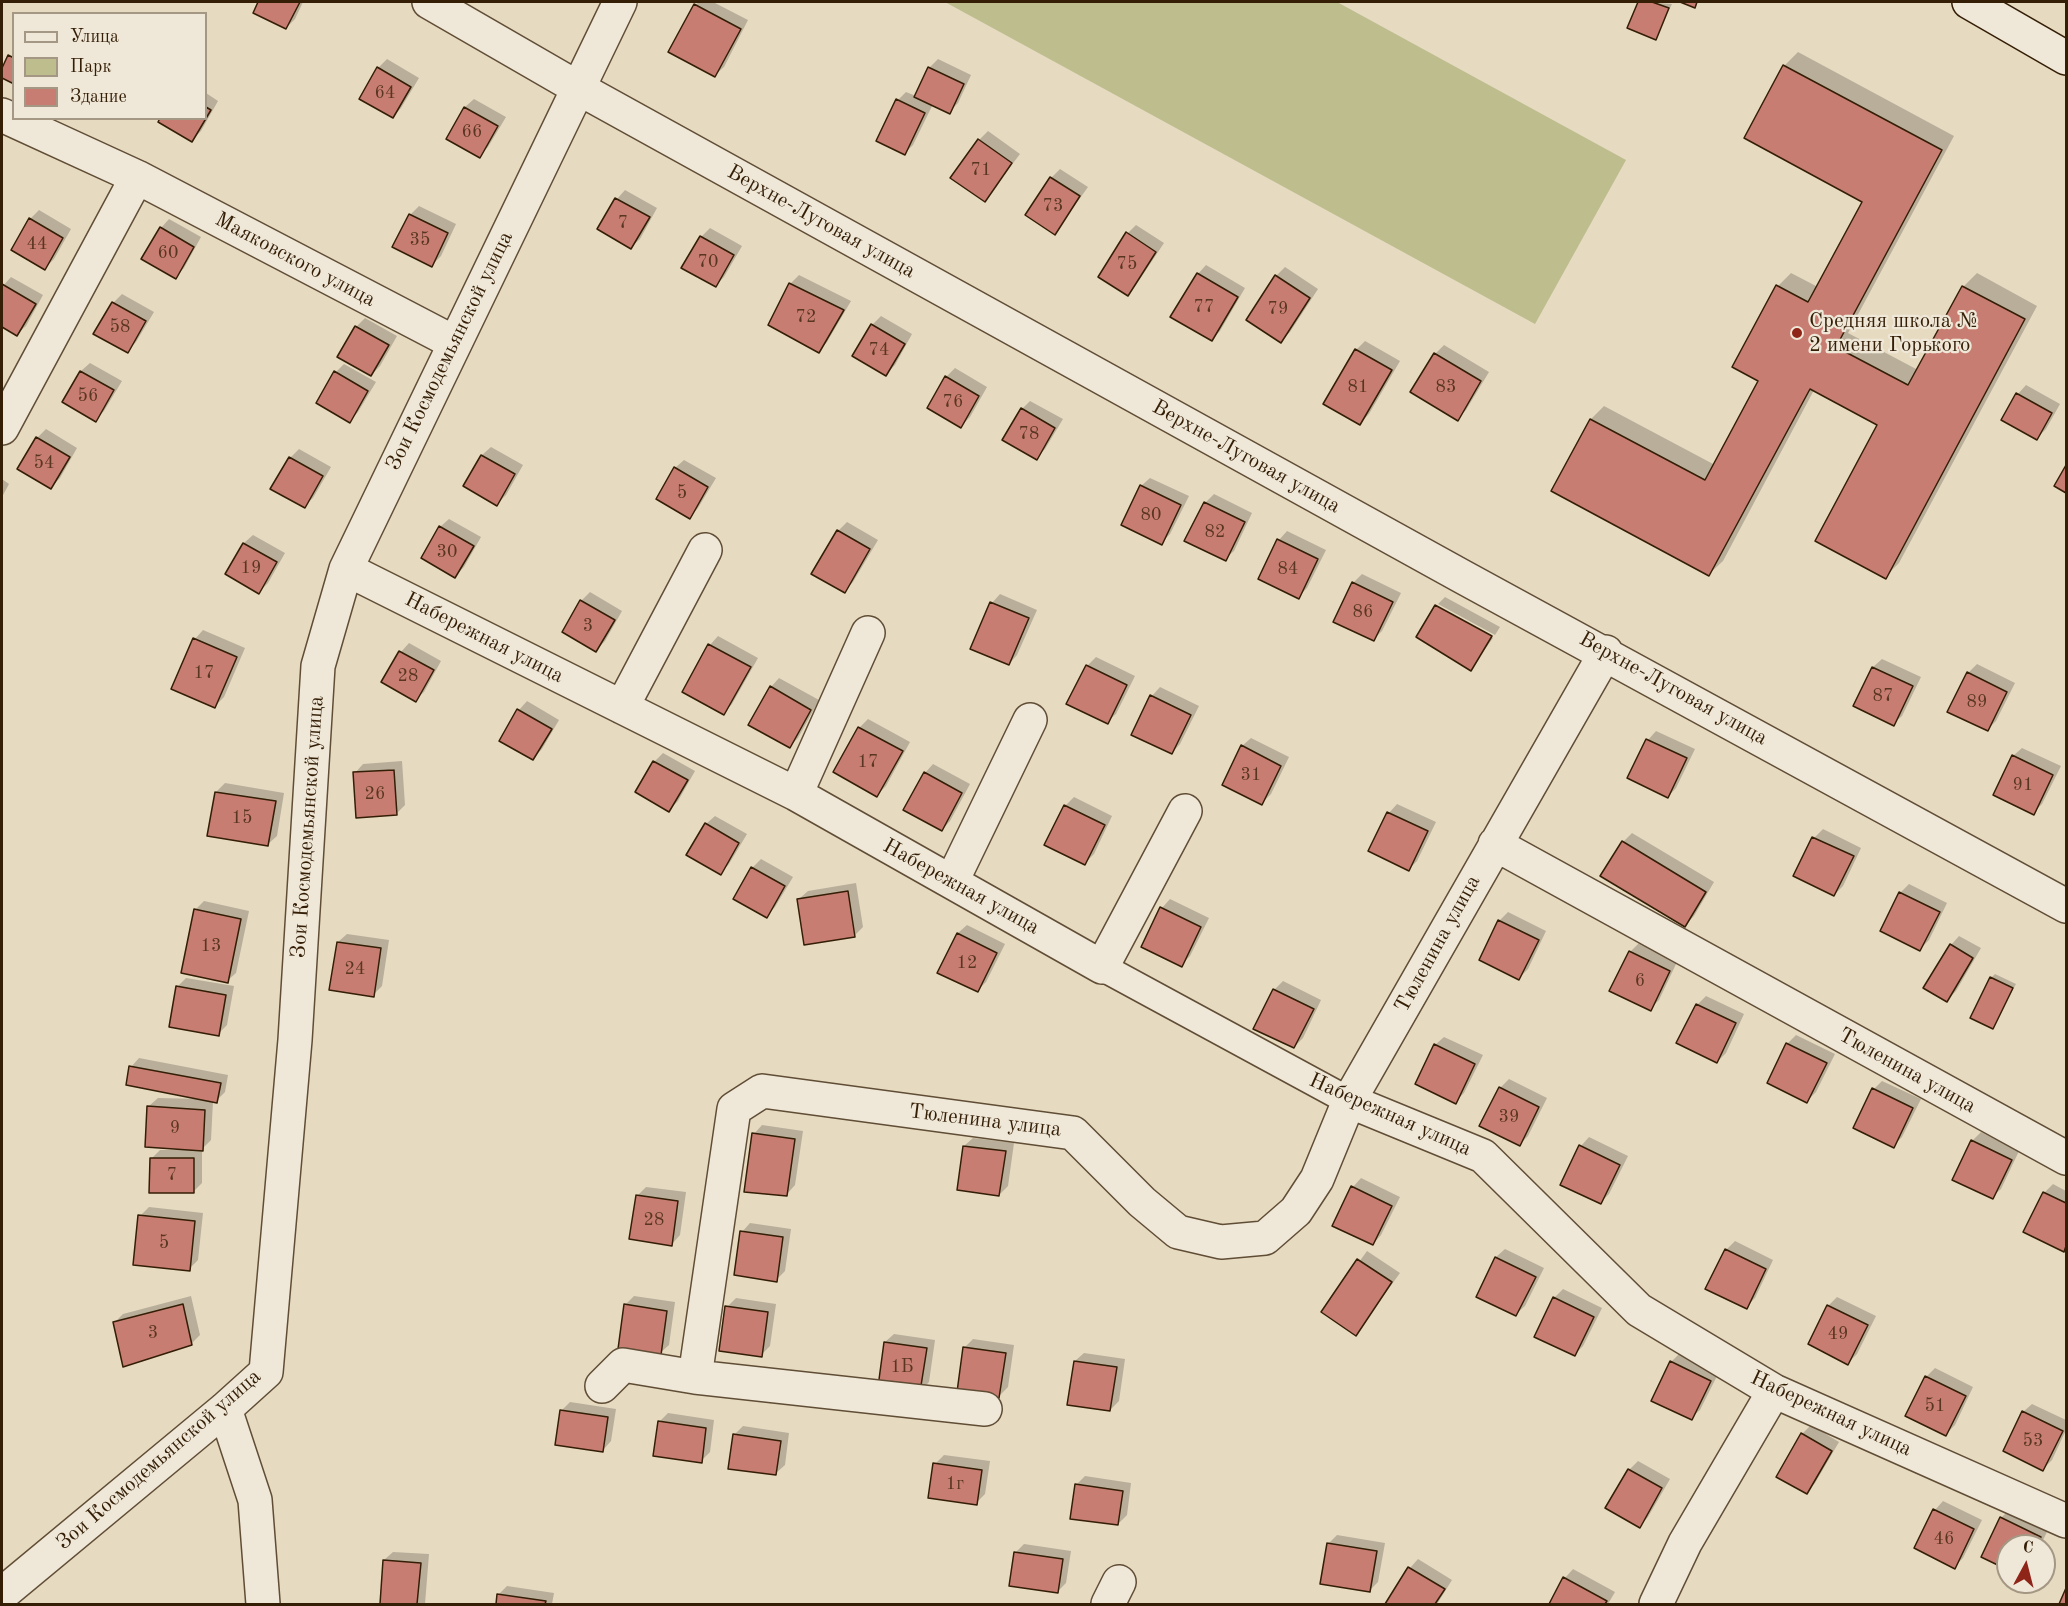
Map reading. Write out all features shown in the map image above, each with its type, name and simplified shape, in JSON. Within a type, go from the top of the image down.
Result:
[{"type":"street","name":"Верхне-Луговая улица","points":[[429,2],[578,88],[1463,577],[1606,652],[2067,906]]},
{"type":"street","name":"Зои Космодемьянской улица","points":[[2,1594],[225,1409],[266,1372],[295,1040],[318,666],[346,569],[453,342],[620,2]]},
{"type":"street","points":[[1969,2],[2067,58]]},
{"type":"street","name":"Маяковского улица","points":[[13,120],[137,177],[453,342]]},
{"type":"street","points":[[2,428],[137,177]]},
{"type":"street","points":[[622,707],[705,550]]},
{"type":"street","name":"Набережная улица","points":[[346,569],[796,794],[1102,967],[1349,1101],[1483,1156],[1639,1310],[1774,1391],[2067,1521]]},
{"type":"street","points":[[796,794],[868,633]]},
{"type":"street","name":"Тюленина улица","points":[[696,1377],[734,1109],[762,1091],[1073,1133],[1142,1202],[1178,1232],[1221,1242],[1266,1238],[1296,1211],[1317,1179],[1349,1101],[1606,652]]},
{"type":"street","points":[[952,881],[1030,720]]},
{"type":"street","points":[[1102,967],[1185,811]]},
{"type":"street","name":"Тюленина улица","points":[[1495,844],[2067,1158]]},
{"type":"street","points":[[602,1386],[623,1365],[696,1377],[985,1409]]},
{"type":"street","points":[[1656,1605],[1685,1543],[1774,1391]]},
{"type":"street","points":[[225,1409],[255,1500],[263,1605]]},
{"type":"green space","points":[[945,2],[1337,2],[1626,160],[1535,324]]},
{"type":"building","points":[[258,2],[300,2],[286,29],[253,13]]},
{"type":"building","points":[[1638,2],[1652,2],[1669,8],[1656,40],[1627,28]]},
{"type":"building","points":[[1680,2],[1697,2],[1695,8]]},
{"type":"building","points":[[694,4],[741,29],[715,77],[668,52]]},
{"type":"building","points":[[8,55],[12,57],[12,83],[2,78],[2,68]]},
{"type":"building","name":"Средняя школа № 2 имени Горького","points":[[1783,65],[1942,150],[1836,347],[1908,385],[1962,286],[2025,319],[1886,579],[1815,541],[1877,425],[1810,389],[1709,576],[1551,491],[1590,419],[1705,480],[1758,381],[1732,367],[1776,285],[1808,302],[1862,202],[1744,138]]},
{"type":"building","points":[[377,67],[411,87],[393,118],[359,99]]},
{"type":"building","points":[[928,67],[964,84],[950,114],[914,97]]},
{"type":"building","points":[[896,99],[925,113],[905,155],[876,141]]},
{"type":"building","points":[[464,107],[498,126],[480,158],[446,139]]},
{"type":"building","points":[[159,120],[205,120],[192,142],[158,122]]},
{"type":"building","points":[[978,139],[1012,163],[985,202],[950,178]]},
{"type":"building","points":[[1050,177],[1080,196],[1055,235],[1025,215]]},
{"type":"building","points":[[615,198],[650,217],[631,249],[597,229]]},
{"type":"building","points":[[409,214],[448,233],[432,267],[392,247]]},
{"type":"building","points":[[29,218],[63,238],[45,270],[11,250]]},
{"type":"building","points":[[160,227],[194,247],[176,279],[141,259]]},
{"type":"building","points":[[1126,232],[1156,252],[1128,296],[1098,277]]},
{"type":"building","points":[[700,236],[734,255],[716,287],[681,268]]},
{"type":"building","points":[[1197,273],[1238,297],[1212,341],[1170,317]]},
{"type":"building","points":[[1275,275],[1310,298],[1281,343],[1246,320]]},
{"type":"building","points":[[789,283],[844,310],[819,353],[768,325]]},
{"type":"building","points":[[2,284],[36,304],[17,336],[2,327]]},
{"type":"building","points":[[112,302],[146,321],[128,353],[93,334]]},
{"type":"building","points":[[871,324],[905,344],[886,376],[852,356]]},
{"type":"building","points":[[355,326],[389,345],[371,376],[337,357]]},
{"type":"building","points":[[1355,349],[1392,370],[1360,425],[1323,404]]},
{"type":"building","points":[[1434,353],[1481,381],[1458,421],[1410,392]]},
{"type":"building","points":[[80,371],[114,390],[96,422],[62,402]]},
{"type":"building","points":[[334,371],[368,391],[350,423],[316,403]]},
{"type":"building","points":[[945,376],[979,396],[961,428],[927,408]]},
{"type":"building","points":[[2016,393],[2052,413],[2037,440],[2001,420]]},
{"type":"building","points":[[1021,408],[1055,428],[1037,460],[1002,440]]},
{"type":"building","points":[[36,437],[70,457],[51,489],[17,469]]},
{"type":"building","points":[[481,455],[515,474],[497,506],[463,486]]},
{"type":"building","points":[[289,457],[323,476],[305,508],[270,489]]},
{"type":"building","points":[[2066,465],[2066,493],[2054,486]]},
{"type":"building","points":[[674,467],[708,487],[690,519],[656,499]]},
{"type":"building","points":[[1140,485],[1181,505],[1162,545],[1121,525]]},
{"type":"building","points":[[1204,502],[1245,522],[1226,561],[1184,541]]},
{"type":"building","points":[[439,526],[474,546],[455,578],[421,558]]},
{"type":"building","points":[[837,530],[870,549],[845,593],[811,574]]},
{"type":"building","points":[[1277,539],[1318,559],[1299,599],[1258,579]]},
{"type":"building","points":[[243,543],[277,562],[259,594],[225,574]]},
{"type":"building","points":[[1352,582],[1393,602],[1374,641],[1333,622]]},
{"type":"building","points":[[580,600],[615,620],[596,652],[562,632]]},
{"type":"building","points":[[990,602],[1029,618],[1009,665],[970,649]]},
{"type":"building","points":[[1435,605],[1492,636],[1471,671],[1416,637]]},
{"type":"building","points":[[193,638],[237,657],[215,708],[171,689]]},
{"type":"building","points":[[708,644],[751,667],[724,715],[682,692]]},
{"type":"building","points":[[399,651],[434,670],[416,702],[381,682]]},
{"type":"building","points":[[1086,665],[1127,685],[1108,724],[1066,704]]},
{"type":"building","points":[[1872,667],[1913,686],[1894,726],[1853,706]]},
{"type":"building","points":[[1967,672],[2007,692],[1988,731],[1947,712]]},
{"type":"building","points":[[770,686],[811,710],[790,748],[748,725]]},
{"type":"building","points":[[1150,695],[1191,715],[1172,754],[1131,735]]},
{"type":"building","points":[[517,709],[552,729],[533,760],[499,741]]},
{"type":"building","points":[[858,727],[903,751],[877,797],[833,772]]},
{"type":"building","points":[[1646,739],[1687,758],[1668,798],[1627,778]]},
{"type":"building","points":[[1241,745],[1281,766],[1262,805],[1222,785]]},
{"type":"building","points":[[2012,755],[2053,775],[2034,815],[1993,795]]},
{"type":"building","points":[[653,761],[688,780],[669,812],[635,792]]},
{"type":"building","points":[[394,770],[397,815],[356,818],[353,772]]},
{"type":"building","points":[[924,772],[962,793],[942,831],[903,810]]},
{"type":"building","points":[[215,792],[276,801],[268,846],[207,836]]},
{"type":"building","points":[[1064,805],[1105,825],[1085,865],[1044,845]]},
{"type":"building","points":[[1387,812],[1428,831],[1409,871],[1368,851]]},
{"type":"building","points":[[705,823],[739,843],[721,875],[686,855]]},
{"type":"building","points":[[1812,837],[1854,856],[1834,896],[1793,876]]},
{"type":"building","points":[[1622,841],[1706,892],[1685,927],[1600,876]]},
{"type":"building","points":[[751,867],[785,886],[767,918],[733,899]]},
{"type":"building","points":[[848,891],[855,937],[804,945],[797,899]]},
{"type":"building","points":[[1899,892],[1940,912],[1920,951],[1880,931]]},
{"type":"building","points":[[1160,907],[1201,927],[1182,967],[1141,947]]},
{"type":"building","points":[[194,909],[241,919],[228,983],[181,973]]},
{"type":"building","points":[[1498,920],[1539,940],[1519,980],[1479,960]]},
{"type":"building","points":[[957,933],[997,953],[978,992],[937,973]]},
{"type":"building","points":[[337,942],[381,948],[374,997],[329,990]]},
{"type":"building","points":[[1950,944],[1973,958],[1947,1002],[1923,988]]},
{"type":"building","points":[[1629,951],[1670,971],[1651,1011],[1609,991]]},
{"type":"building","points":[[1990,977],[2013,988],[1993,1029],[1970,1018]]},
{"type":"building","points":[[176,986],[226,995],[219,1036],[169,1027]]},
{"type":"building","points":[[1273,989],[1314,1009],[1294,1048],[1253,1029]]},
{"type":"building","points":[[1696,1004],[1736,1023],[1717,1063],[1676,1043]]},
{"type":"building","points":[[1786,1043],[1827,1063],[1807,1103],[1767,1083]]},
{"type":"building","points":[[1434,1044],[1475,1064],[1456,1104],[1415,1084]]},
{"type":"building","points":[[129,1066],[221,1083],[217,1103],[126,1085]]},
{"type":"building","points":[[1499,1087],[1539,1107],[1520,1146],[1479,1126]]},
{"type":"building","points":[[1872,1088],[1913,1108],[1894,1148],[1853,1128]]},
{"type":"building","points":[[147,1106],[205,1110],[203,1151],[145,1147]]},
{"type":"building","points":[[752,1133],[795,1139],[787,1196],[744,1192]]},
{"type":"building","points":[[1971,1140],[2012,1160],[1993,1199],[1952,1180]]},
{"type":"building","points":[[1579,1145],[1620,1165],[1601,1204],[1560,1185]]},
{"type":"building","points":[[963,1146],[1006,1151],[999,1196],[957,1190]]},
{"type":"building","points":[[150,1158],[194,1158],[194,1193],[149,1193]]},
{"type":"building","points":[[1351,1186],[1392,1206],[1373,1245],[1332,1226]]},
{"type":"building","points":[[2043,1192],[2066,1203],[2064,1252],[2023,1232]]},
{"type":"building","points":[[636,1195],[678,1201],[672,1246],[629,1239]]},
{"type":"building","points":[[138,1215],[195,1221],[190,1271],[133,1265]]},
{"type":"building","points":[[740,1231],[783,1237],[777,1282],[734,1275]]},
{"type":"building","points":[[1725,1249],[1766,1269],[1747,1309],[1705,1289]]},
{"type":"building","points":[[1495,1257],[1536,1277],[1516,1316],[1476,1297]]},
{"type":"building","points":[[1357,1259],[1392,1282],[1356,1336],[1321,1312]]},
{"type":"building","points":[[1553,1297],[1594,1317],[1575,1356],[1534,1337]]},
{"type":"building","points":[[183,1304],[192,1345],[123,1367],[113,1322]]},
{"type":"building","points":[[624,1304],[667,1311],[661,1355],[618,1349]]},
{"type":"building","points":[[1827,1305],[1868,1325],[1848,1365],[1808,1344]]},
{"type":"building","points":[[725,1306],[768,1312],[762,1357],[719,1351]]},
{"type":"building","points":[[884,1342],[927,1348],[920,1392],[878,1387]]},
{"type":"building","points":[[963,1347],[1006,1353],[999,1398],[957,1392]]},
{"type":"building","points":[[1074,1361],[1117,1367],[1110,1411],[1067,1405]]},
{"type":"building","points":[[1670,1361],[1711,1381],[1692,1420],[1651,1401]]},
{"type":"building","points":[[1925,1376],[1966,1396],[1946,1436],[1905,1416]]},
{"type":"building","points":[[560,1410],[608,1417],[603,1452],[555,1445]]},
{"type":"building","points":[[2022,1411],[2063,1431],[2043,1471],[2003,1451]]},
{"type":"building","points":[[658,1421],[706,1428],[702,1463],[653,1456]]},
{"type":"building","points":[[1801,1433],[1832,1451],[1807,1494],[1776,1477]]},
{"type":"building","points":[[733,1434],[781,1441],[776,1475],[728,1469]]},
{"type":"building","points":[[933,1463],[982,1470],[977,1505],[928,1498]]},
{"type":"building","points":[[1628,1469],[1662,1488],[1640,1528],[1605,1508]]},
{"type":"building","points":[[1075,1484],[1123,1491],[1118,1525],[1070,1519]]},
{"type":"building","points":[[1933,1509],[1974,1529],[1955,1569],[1914,1548]]},
{"type":"building","points":[[2000,1517],[2035,1534],[1996,1534],[1996,1564],[1981,1557]]},
{"type":"building","points":[[1327,1543],[1377,1551],[1370,1592],[1320,1584]]},
{"type":"building","points":[[1014,1552],[1063,1559],[1058,1593],[1009,1586]]},
{"type":"building","points":[[383,1560],[421,1563],[417,1604],[380,1604]]},
{"type":"building","points":[[1408,1567],[1445,1589],[1435,1604],[1385,1604]]},
{"type":"building","points":[[1563,1577],[1607,1601],[1605,1604],[1549,1604]]},
{"type":"building","points":[[2066,1588],[2066,1604],[2059,1604]]},
{"type":"building","points":[[497,1594],[546,1601],[545,1604],[496,1604]]},
{"type":"place","name":"Средняя школа № 2 имени Горького","points":[[1797,333]]}]
